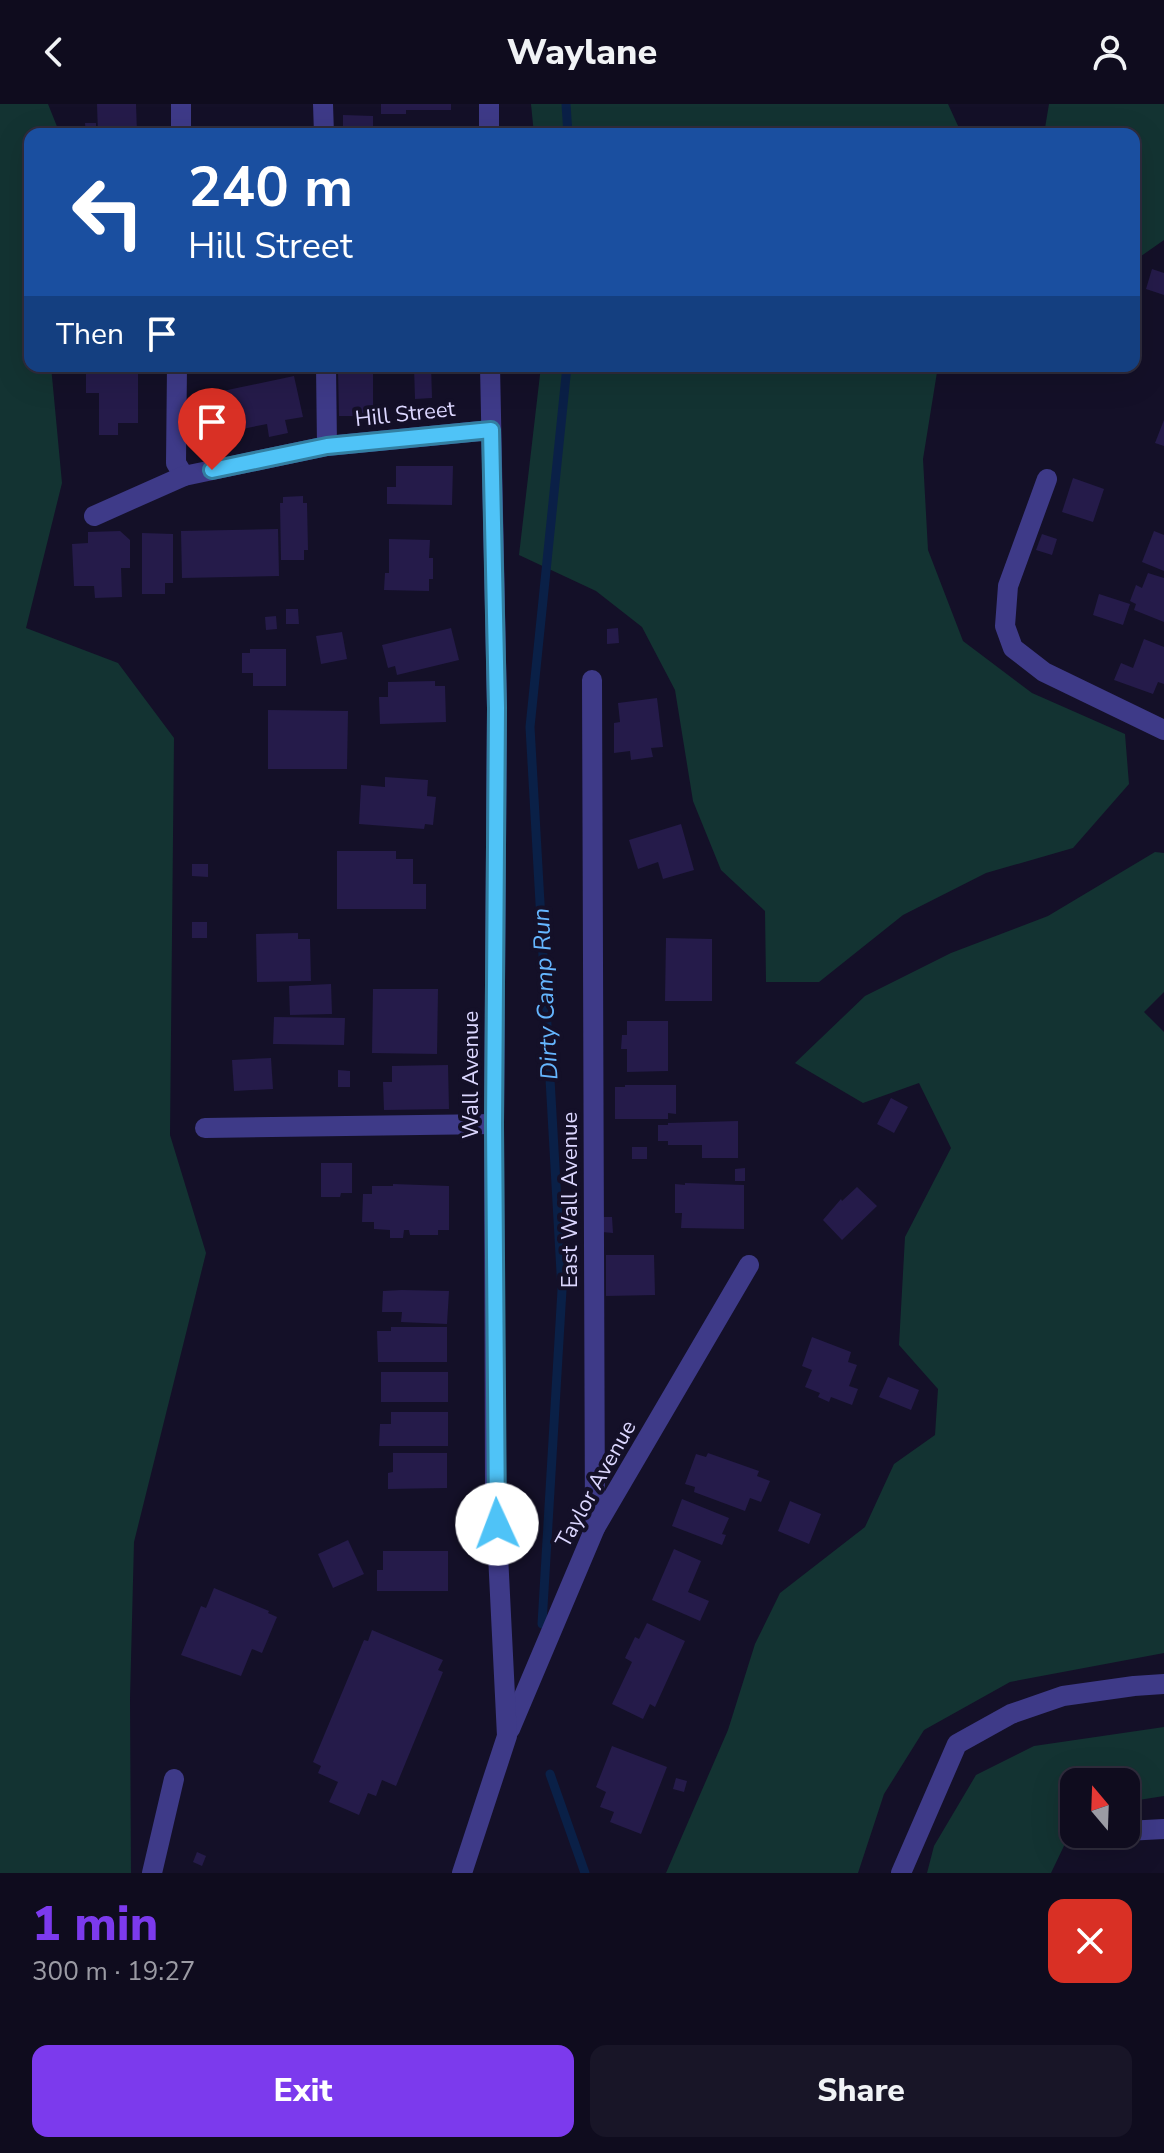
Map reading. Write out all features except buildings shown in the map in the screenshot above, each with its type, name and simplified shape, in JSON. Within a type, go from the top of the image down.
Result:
[{"type":"street","points":[[181,104],[181,128]]},
{"type":"street","points":[[323,104],[324,128]]},
{"type":"street","points":[[489,104],[489,128]]},
{"type":"street","points":[[177,372],[176,463],[184,476]]},
{"type":"street","points":[[326,372],[327,446]]},
{"type":"street","name":"Wall Avenue","points":[[462,1873],[507,1736],[495,1494],[497,708],[490,372]]},
{"type":"street","name":"Hill Street","points":[[94,516],[184,476],[327,446],[491,430]]},
{"type":"street","points":[[1047,479],[1008,586],[1005,626],[1013,648],[1044,672],[1164,730]]},
{"type":"street","name":"East Wall Avenue","points":[[592,680],[595,1528]]},
{"type":"street","points":[[205,1128],[494,1124]]},
{"type":"street","name":"Taylor Avenue","points":[[507,1736],[595,1528],[749,1265]]},
{"type":"street","points":[[901,1873],[957,1744],[1011,1714],[1063,1696],[1164,1684]]},
{"type":"street","points":[[152,1873],[174,1779]]},
{"type":"street","points":[[1140,1830],[1164,1829]]},
{"type":"green space","points":[[0,104],[48,104],[58,128],[24,128],[24,372],[52,372],[62,483],[26,628],[118,663],[174,738],[170,1135],[206,1253],[134,1542],[130,1698],[131,1873],[0,1873]]},
{"type":"green space","points":[[531,104],[948,104],[959,128],[533,128]]},
{"type":"green space","points":[[1049,104],[1164,104],[1164,240],[1140,257],[1140,128],[1045,128]]},
{"type":"green space","points":[[540,372],[937,372],[923,459],[928,550],[963,641],[1032,693],[1125,734],[1129,784],[1073,848],[986,873],[903,915],[819,982],[766,982],[765,911],[721,870],[693,801],[675,690],[642,627],[596,591],[519,555]]},
{"type":"green space","points":[[1155,852],[1164,853],[1164,992],[1144,1012],[1164,1032],[1164,1653],[1010,1682],[924,1730],[884,1794],[858,1873],[666,1873],[728,1730],[755,1644],[780,1593],[865,1527],[894,1464],[935,1435],[938,1389],[899,1345],[905,1237],[951,1148],[919,1083],[863,1103],[795,1063],[865,996],[951,953],[1048,916]]},
{"type":"green space","points":[[1164,1727],[1164,1796],[1140,1800],[1140,1768],[1060,1768],[1060,1848],[1063,1848],[1051,1873],[927,1873],[934,1846],[976,1775],[1034,1746]]},
{"type":"waterway","name":"Dirty Camp Run","points":[[566,104],[568,128]]},
{"type":"waterway","name":"Dirty Camp Run","points":[[542,1624],[562,1290],[530,727],[566,372]]},
{"type":"waterway","name":"Dirty Camp Run","points":[[550,1774],[585,1873]]},
{"type":"route","points":[[212,470],[327,446],[491,430],[497,708],[494,1124],[497,1524]]}]
